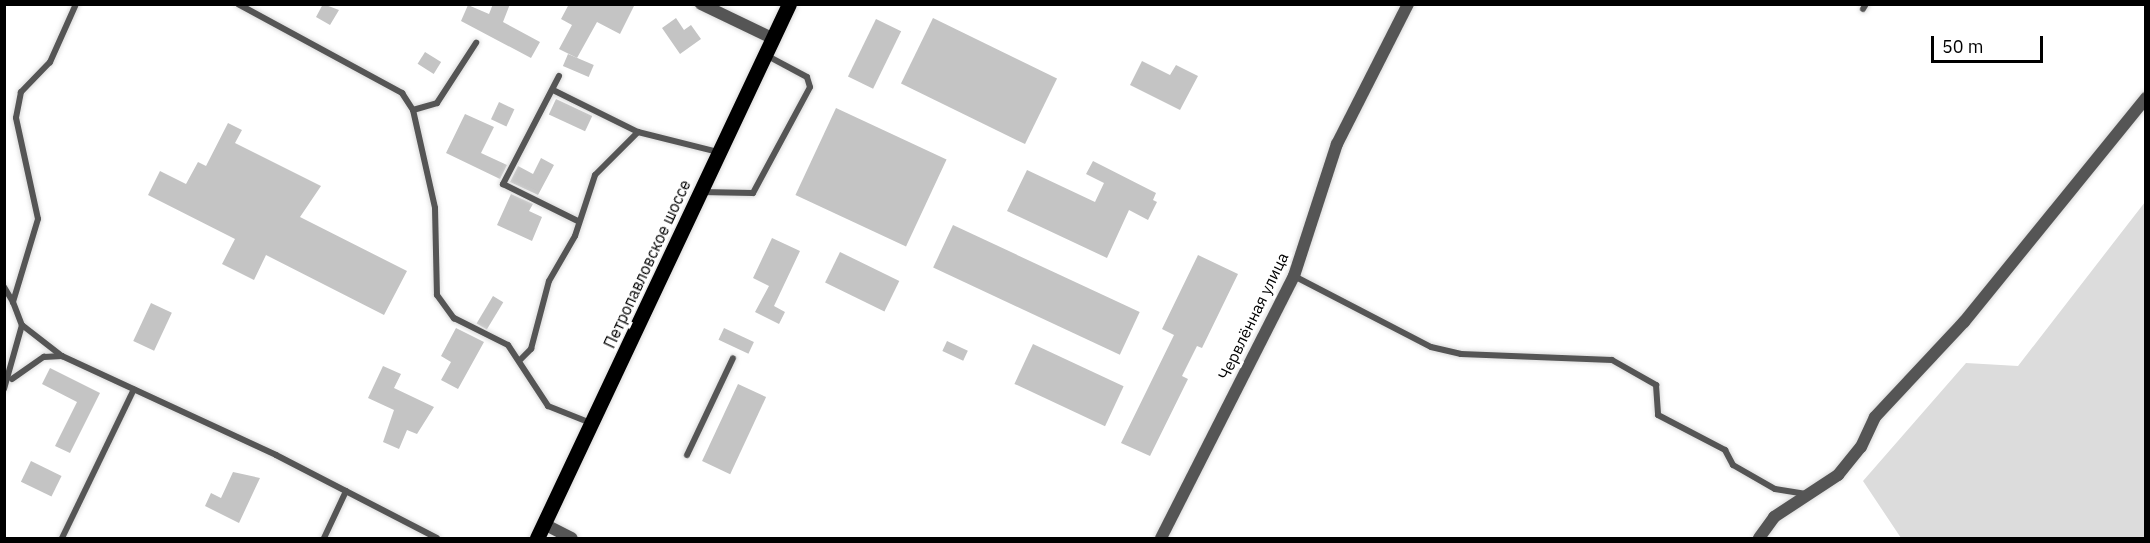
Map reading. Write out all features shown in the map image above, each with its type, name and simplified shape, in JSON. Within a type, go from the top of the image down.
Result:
[{"type":"main road","name":"Петропавловское шоссе","points":[[541,531],[789,4]]},
{"type":"street","points":[[701,4],[725,10],[774,39]]},
{"type":"street","name":"Червлённая улица","points":[[1161,538],[1294,276],[1337,144],[1408,4]]},
{"type":"street","points":[[1759,538],[1774,517],[1838,475],[1862,447],[1875,417],[1964,322],[2145,99]]},
{"type":"street","points":[[541,531],[572,538]]},
{"type":"lane","points":[[14,302],[38,219],[16,118],[21,92],[50,62],[76,4]]},
{"type":"lane","points":[[238,4],[402,93],[412,110],[435,208],[437,295],[454,318],[508,345],[520,360],[532,389],[548,406],[591,423]]},
{"type":"lane","points":[[412,110],[437,103],[476,43]]},
{"type":"lane","points":[[700,192],[753,193],[810,87],[807,77],[766,55]]},
{"type":"lane","points":[[559,75],[503,184],[578,221]]},
{"type":"lane","points":[[553,90],[638,132],[719,153]]},
{"type":"lane","points":[[520,360],[531,349],[549,281],[575,236],[578,221],[595,175],[638,132]]},
{"type":"lane","points":[[1294,276],[1431,347],[1461,354],[1612,360],[1656,385],[1658,415],[1725,450],[1733,465],[1774,489],[1811,494]]},
{"type":"lane","points":[[4,287],[14,302],[22,325],[12,379]]},
{"type":"lane","points":[[22,325],[62,356],[345,490],[437,538]]},
{"type":"lane","points":[[4,389],[12,379],[44,357],[62,356]]},
{"type":"lane","points":[[687,455],[733,358]]},
{"type":"lane","points":[[62,538],[134,389]]},
{"type":"lane","points":[[324,538],[345,490]]},
{"type":"shaded area","points":[[2145,202],[2145,538],[1901,538],[1863,481],[1966,363],[2018,366]]},
{"type":"building","points":[[323,4],[339,10],[330,25],[316,17]]},
{"type":"building","points":[[493,4],[510,4],[503,22],[540,42],[531,58],[461,21],[468,5],[489,14]]},
{"type":"building","points":[[569,4],[635,4],[620,34],[597,22],[577,58],[559,49],[572,25],[561,19]]},
{"type":"building","points":[[676,18],[684,30],[691,25],[701,39],[680,54],[662,28]]},
{"type":"building","points":[[933,18],[1057,78],[1025,144],[901,84]]},
{"type":"building","points":[[876,19],[901,31],[873,89],[848,77]]},
{"type":"building","points":[[425,52],[441,62],[434,74],[418,64]]},
{"type":"building","points":[[568,54],[594,65],[589,77],[563,66]]},
{"type":"building","points":[[1142,61],[1170,75],[1176,65],[1198,76],[1180,110],[1130,85]]},
{"type":"building","points":[[556,99],[592,116],[585,131],[549,114]]},
{"type":"building","points":[[499,102],[514,109],[506,126],[491,119]]},
{"type":"building","points":[[836,108],[947,160],[906,247],[795,195]]},
{"type":"building","points":[[465,114],[494,127],[481,153],[507,165],[500,179],[446,153]]},
{"type":"building","points":[[228,123],[242,130],[235,143],[321,186],[300,217],[407,271],[384,315],[266,255],[254,280],[222,264],[235,239],[148,195],[160,171],[186,184],[198,162],[206,166]]},
{"type":"building","points":[[541,158],[554,165],[538,195],[510,182],[518,166],[533,174]]},
{"type":"building","points":[[1093,161],[1156,193],[1153,200],[1157,202],[1148,220],[1129,210],[1107,258],[1007,211],[1027,170],[1095,202],[1104,183],[1086,174]]},
{"type":"building","points":[[511,194],[533,204],[529,211],[542,217],[532,241],[497,225]]},
{"type":"building","points":[[953,225],[1140,312],[1120,355],[933,268]]},
{"type":"building","points":[[772,238],[800,251],[774,306],[785,312],[779,324],[755,312],[769,286],[753,278]]},
{"type":"building","points":[[840,252],[899,281],[884,311],[825,283]]},
{"type":"building","points":[[1198,255],[1238,274],[1202,348],[1197,346],[1182,376],[1188,379],[1150,456],[1121,443],[1174,335],[1162,329]]},
{"type":"building","points":[[493,296],[503,302],[487,330],[477,323]]},
{"type":"building","points":[[151,303],[172,313],[154,351],[133,341]]},
{"type":"building","points":[[456,328],[484,342],[458,389],[441,380],[451,362],[441,356]]},
{"type":"building","points":[[724,328],[754,342],[748,354],[719,340]]},
{"type":"building","points":[[947,341],[968,351],[963,361],[942,351]]},
{"type":"building","points":[[1033,344],[1124,386],[1105,426],[1014,384]]},
{"type":"building","points":[[383,366],[401,374],[394,388],[434,407],[417,434],[407,430],[399,449],[383,442],[394,410],[368,398]]},
{"type":"building","points":[[50,368],[100,393],[70,453],[55,446],[77,402],[42,384]]},
{"type":"building","points":[[738,384],[766,397],[730,474],[702,461]]},
{"type":"building","points":[[31,461],[62,476],[51,497],[21,482]]},
{"type":"building","points":[[233,472],[260,478],[239,523],[205,506],[211,493],[221,498]]}]
